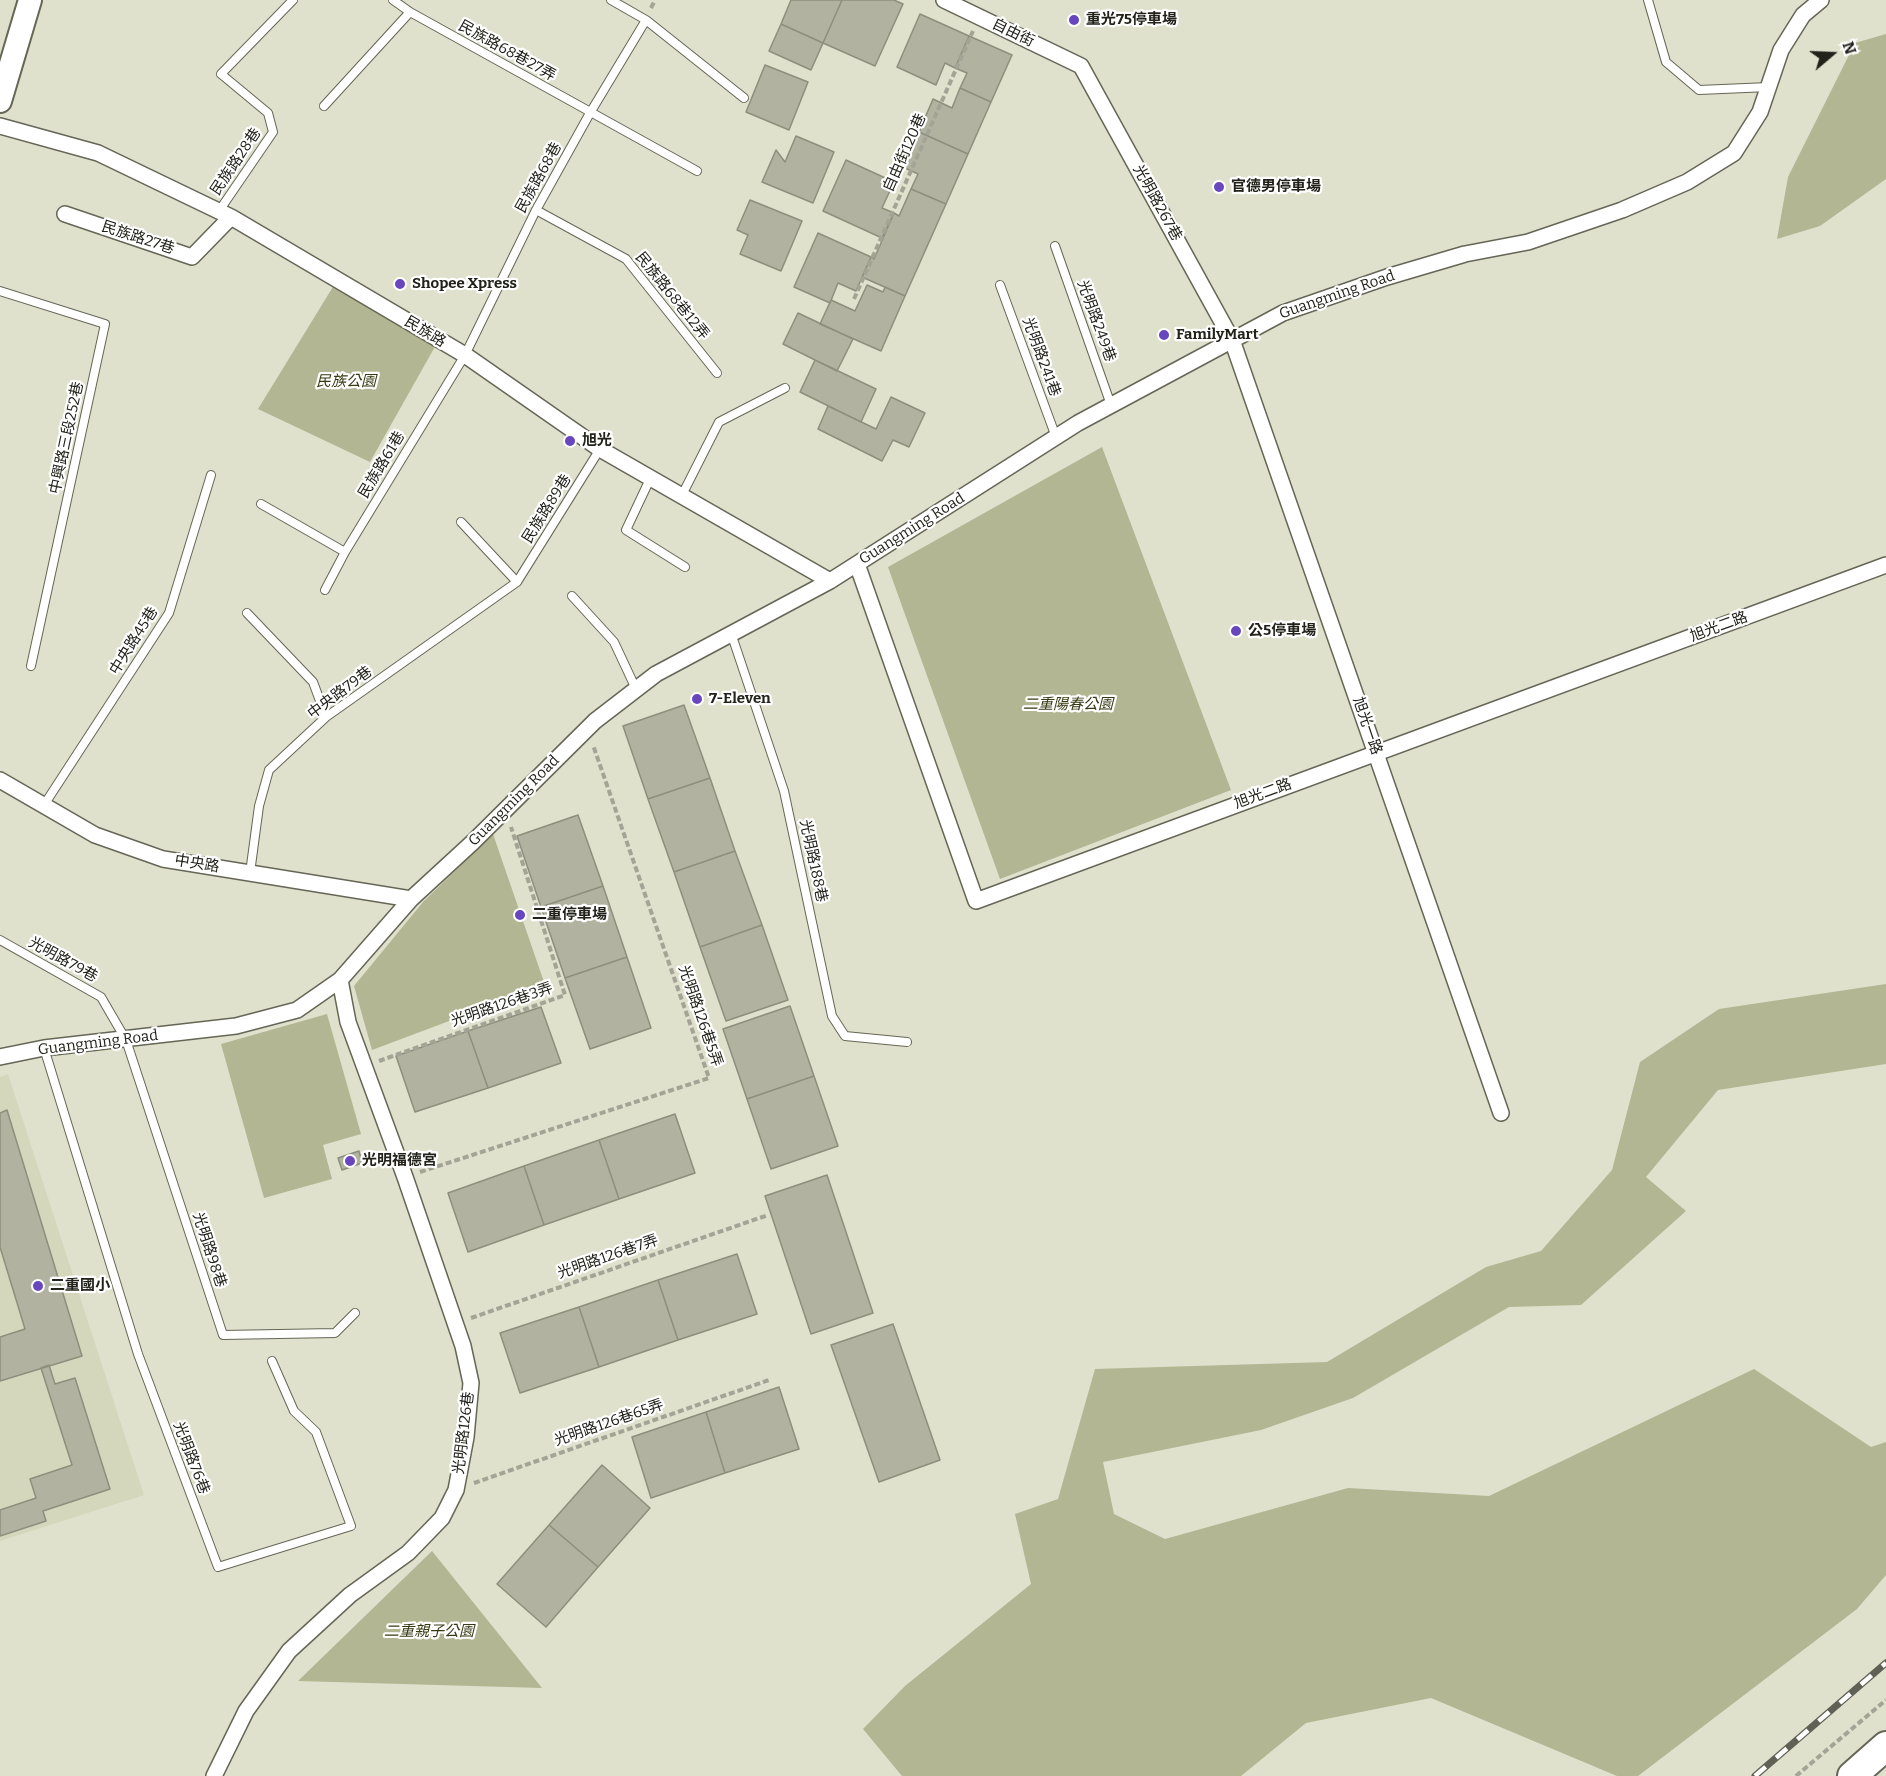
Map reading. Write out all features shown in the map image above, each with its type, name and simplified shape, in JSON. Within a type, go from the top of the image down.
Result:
[{"type":"highway","points":[[1852,1776],[1886,1746]]},
{"type":"main road","points":[[0,101],[30,0]]},
{"type":"street","name":"自由街","points":[[944,0],[1081,66]]},
{"type":"street","name":"Guangming Road","points":[[0,1057],[44,1048],[236,1026],[297,1010],[340,980],[411,899],[587,728],[656,674],[830,581],[1078,423],[1282,313],[1454,257],[1528,242],[1622,210],[1687,182],[1734,153],[1760,112],[1781,50],[1803,15],[1821,0]]},
{"type":"street","name":"光明路267巷","points":[[1081,66],[1232,340]]},
{"type":"street","name":"民族路","points":[[0,126],[98,153],[225,214],[465,355],[600,449],[830,581]]},
{"type":"street","name":"民族路27巷","points":[[65,214],[192,256],[225,214]]},
{"type":"street","name":"旭光一路","points":[[1232,340],[1502,1113]]},
{"type":"street","name":"旭光二路","points":[[857,564],[975,900],[1886,565]]},
{"type":"street","name":"中央路","points":[[0,780],[95,835],[163,859],[411,899]]},
{"type":"street","name":"光明路126巷","points":[[214,1776],[246,1711],[289,1651],[350,1595],[408,1553],[442,1518],[456,1490],[466,1437],[471,1383],[456,1323],[348,1022],[340,980]]},
{"type":"lane","name":"民族路28巷","points":[[225,214],[273,132],[268,113],[221,74],[293,0]]},
{"type":"lane","name":"民族路68巷27弄","points":[[393,0],[410,12],[697,171]]},
{"type":"lane","points":[[611,0],[646,20],[744,98]]},
{"type":"lane","points":[[1648,0],[1666,62],[1699,90],[1769,87]]},
{"type":"lane","points":[[324,106],[410,12]]},
{"type":"lane","name":"民族路68巷","points":[[465,355],[536,210],[590,113],[646,20]]},
{"type":"lane","name":"民族路68巷12弄","points":[[536,210],[626,259],[717,373]]},
{"type":"lane","name":"光明路249巷","points":[[1055,246],[1111,405]]},
{"type":"lane","name":"光明路241巷","points":[[1000,285],[1056,438]]},
{"type":"lane","name":"中興路三段252巷","points":[[0,291],[105,324],[30,666]]},
{"type":"lane","name":"民族路61巷","points":[[326,590],[345,552],[465,355]]},
{"type":"lane","points":[[681,496],[719,422],[786,388]]},
{"type":"lane","name":"民族路89巷","points":[[517,582],[600,449]]},
{"type":"lane","name":"中央路45巷","points":[[44,806],[169,613],[211,475]]},
{"type":"lane","points":[[650,479],[626,530],[685,567]]},
{"type":"lane","points":[[261,504],[345,552]]},
{"type":"lane","points":[[461,522],[517,582]]},
{"type":"lane","name":"中央路79巷","points":[[250,873],[260,806],[269,770],[326,717],[517,582]]},
{"type":"lane","points":[[572,596],[614,642],[636,689]]},
{"type":"lane","points":[[247,613],[313,682],[326,717]]},
{"type":"lane","name":"光明路188巷","points":[[730,633],[784,791],[832,1016],[845,1036],[907,1042]]},
{"type":"lane","name":"光明路79巷","points":[[0,940],[101,997],[126,1040]]},
{"type":"lane","name":"光明路98巷","points":[[126,1040],[223,1335],[335,1333],[355,1313]]},
{"type":"lane","name":"光明路76巷","points":[[44,1048],[138,1354],[218,1567],[351,1526],[316,1432],[294,1412],[272,1361]]},
{"type":"path","name":"自由街120巷","points":[[854,299],[979,17]]},
{"type":"path","name":"光明路126巷5弄","points":[[405,1177],[709,1078],[587,728]]},
{"type":"path","name":"光明路126巷3弄","points":[[364,1066],[565,995],[505,810]]},
{"type":"path","name":"光明路126巷7弄","points":[[456,1323],[768,1215]]},
{"type":"path","name":"光明路126巷65弄","points":[[456,1490],[769,1380]]},
{"type":"path","points":[[1797,1776],[1886,1700]]},
{"type":"shaded area","name":"二重國小","points":[[8,1074],[144,1495],[0,1541],[0,1077]]},
{"type":"green space","points":[[1886,34],[1886,179],[1820,226],[1777,239],[1788,177],[1855,43]]},
{"type":"green space","name":"民族公園","points":[[339,277],[441,336],[370,462],[258,409]]},
{"type":"green space","name":"二重陽春公園","points":[[1102,447],[1231,790],[1000,879],[888,567]]},
{"type":"green space","points":[[493,834],[545,985],[372,1050],[354,986],[423,902]]},
{"type":"green space","points":[[1886,984],[1886,1064],[1718,1090],[1646,1177],[1686,1211],[1581,1305],[1509,1307],[1353,1398],[1261,1430],[1103,1462],[1114,1514],[1165,1539],[1348,1488],[1489,1496],[1754,1369],[1871,1447],[1886,1442],[1886,1575],[1857,1609],[1638,1776],[1617,1776],[1431,1698],[1306,1723],[1241,1776],[902,1776],[863,1729],[905,1686],[1031,1584],[1015,1514],[1058,1499],[1095,1369],[1327,1362],[1486,1267],[1541,1251],[1612,1170],[1640,1062],[1719,1009]]},
{"type":"green space","points":[[327,1014],[361,1134],[323,1145],[332,1179],[264,1198],[221,1044]]},
{"type":"green space","name":"二重親子公園","points":[[432,1551],[542,1688],[298,1681]]},
{"type":"building","points":[[791,0],[842,0],[823,43],[781,24]]},
{"type":"building","points":[[842,0],[894,0],[903,4],[875,66],[823,43]]},
{"type":"building","points":[[920,14],[969,36],[955,68],[945,63],[936,85],[897,67]]},
{"type":"building","points":[[781,24],[823,43],[811,70],[769,51]]},
{"type":"building","points":[[969,36],[1012,55],[991,102],[960,88],[967,73],[955,68]]},
{"type":"building","points":[[765,65],[808,82],[789,130],[746,112]]},
{"type":"building","points":[[960,88],[991,102],[968,154],[919,132],[933,99],[952,108]]},
{"type":"building","points":[[919,132],[968,154],[946,204],[911,189],[918,174],[903,167]]},
{"type":"building","points":[[796,136],[834,152],[813,203],[762,182],[776,150],[785,162]]},
{"type":"building","points":[[846,160],[894,182],[882,208],[894,213],[882,238],[823,211]]},
{"type":"building","points":[[911,189],[946,204],[905,296],[862,277],[871,257],[874,259],[894,213],[899,216]]},
{"type":"building","points":[[750,200],[802,221],[781,271],[740,254],[748,235],[737,230]]},
{"type":"building","points":[[818,233],[871,257],[856,291],[838,283],[830,303],[794,287]]},
{"type":"building","points":[[867,285],[883,292],[885,287],[905,296],[881,351],[820,324],[831,300],[855,311]]},
{"type":"building","points":[[798,313],[853,339],[837,371],[783,344]]},
{"type":"building","points":[[815,360],[876,389],[861,422],[800,392]]},
{"type":"building","points":[[891,397],[925,413],[909,447],[893,440],[882,461],[818,429],[828,406],[876,429]]},
{"type":"building","points":[[684,705],[710,778],[648,799],[623,726]]},
{"type":"building","points":[[710,778],[735,851],[674,872],[648,799]]},
{"type":"building","points":[[578,815],[603,886],[541,907],[517,836]]},
{"type":"building","points":[[735,851],[762,925],[700,947],[674,872]]},
{"type":"building","points":[[603,886],[627,957],[565,978],[541,907]]},
{"type":"building","points":[[762,925],[788,1000],[726,1021],[700,947]]},
{"type":"building","points":[[627,957],[651,1028],[590,1049],[565,978]]},
{"type":"building","points":[[790,1006],[814,1076],[747,1099],[723,1029]]},
{"type":"building","points":[[541,1007],[561,1063],[488,1088],[468,1031]]},
{"type":"building","points":[[468,1031],[488,1088],[415,1112],[396,1056]]},
{"type":"building","points":[[814,1076],[838,1146],[771,1169],[747,1099]]},
{"type":"building","points":[[7,1110],[82,1356],[0,1381],[0,1337],[25,1329],[0,1247],[0,1113]]},
{"type":"building","points":[[675,1114],[695,1173],[619,1199],[599,1140]]},
{"type":"building","points":[[599,1140],[619,1199],[544,1225],[524,1166]]},
{"type":"building","name":"光明福德宮","points":[[359,1151],[362,1163],[342,1170],[338,1158]]},
{"type":"building","points":[[524,1166],[544,1225],[468,1252],[448,1193]]},
{"type":"building","points":[[827,1175],[873,1313],[811,1334],[765,1196]]},
{"type":"building","points":[[737,1254],[757,1314],[678,1340],[658,1280]]},
{"type":"building","points":[[658,1280],[678,1340],[599,1367],[579,1307]]},
{"type":"building","points":[[579,1307],[599,1367],[520,1393],[500,1333]]},
{"type":"building","points":[[893,1324],[940,1460],[879,1482],[831,1345]]},
{"type":"building","points":[[49,1365],[55,1384],[75,1378],[110,1489],[43,1511],[46,1521],[0,1536],[0,1510],[36,1498],[30,1479],[72,1465],[41,1368]]},
{"type":"building","points":[[779,1387],[799,1449],[725,1473],[706,1412]]},
{"type":"building","points":[[706,1412],[725,1473],[651,1498],[632,1437]]},
{"type":"building","points":[[602,1465],[650,1508],[598,1567],[549,1525]]},
{"type":"building","points":[[549,1525],[598,1567],[546,1627],[497,1584]]},
{"type":"railway","points":[[1755,1776],[1886,1663]]},
{"type":"place","name":"重光75停車場","points":[[1074,20]]},
{"type":"place","name":"官德男停車場","points":[[1219,187]]},
{"type":"place","name":"Shopee Xpress","points":[[400,284]]},
{"type":"place","name":"FamilyMart","points":[[1164,335]]},
{"type":"place","name":"旭光","points":[[570,441]]},
{"type":"place","name":"公5停車場","points":[[1236,631]]},
{"type":"place","name":"7-Eleven","points":[[697,699]]},
{"type":"place","name":"二重停車場","points":[[520,915]]},
{"type":"place","name":"光明福德宮","points":[[350,1161]]},
{"type":"place","name":"二重國小","points":[[38,1286]]}]
